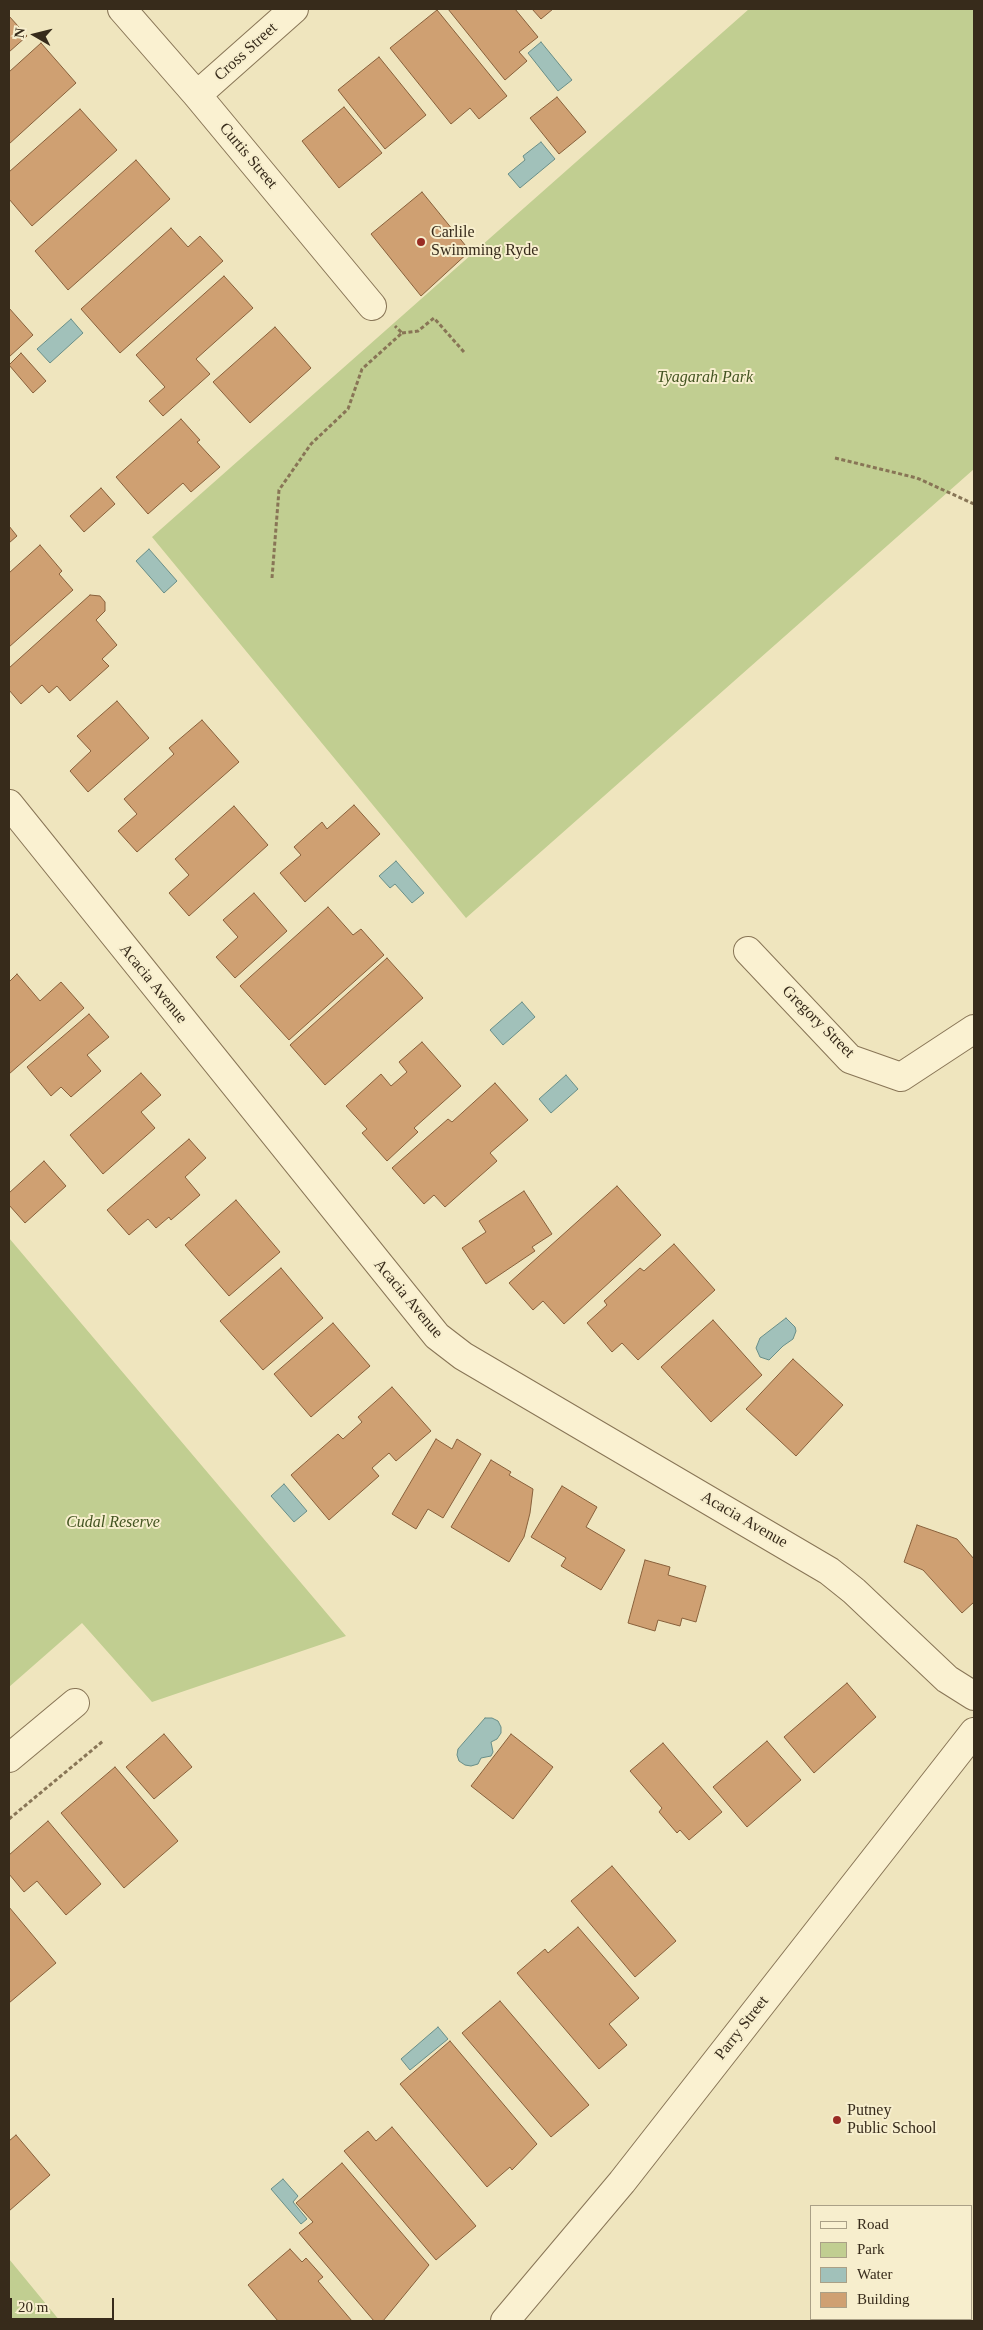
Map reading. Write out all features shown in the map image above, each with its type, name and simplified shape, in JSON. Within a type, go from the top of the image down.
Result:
[{"type":"street","name":"Curtis Street","points":[[122,9],[197,95],[372,306]]},
{"type":"street","name":"Cross Street","points":[[197,95],[294,9]]},
{"type":"street","name":"Acacia Avenue","points":[[9,804],[436,1336],[463,1356],[829,1571],[854,1591],[947,1679],[974,1696]]},
{"type":"street","name":"Gregory Street","points":[[748,951],[850,1059],[901,1077],[974,1029]]},
{"type":"street","points":[[9,1758],[75,1704]]},
{"type":"street","name":"Parry Street","points":[[506,2321],[622,2182],[974,1732]]},
{"type":"path","points":[[372,306],[402,333]]},
{"type":"path","points":[[272,578],[279,490],[311,444],[348,409],[362,369],[402,333],[418,331],[434,318],[464,352]]},
{"type":"path","points":[[835,458],[917,478],[974,504]]},
{"type":"path","points":[[9,1819],[103,1741]]},
{"type":"green space","name":"Tyagarah Park","points":[[749,9],[974,9],[974,469],[466,918],[152,537]]},
{"type":"green space","name":"Cudal Reserve","points":[[9,1238],[346,1636],[152,1702],[82,1623],[9,1687]]},
{"type":"green space","points":[[9,2259],[60,2321],[9,2321]]},
{"type":"water","points":[[541,42],[572,80],[558,91],[528,53]]},
{"type":"water","points":[[541,142],[555,159],[520,188],[508,174],[525,160],[523,156]]},
{"type":"water","points":[[71,319],[83,333],[50,363],[37,349]]},
{"type":"water","points":[[149,549],[177,581],[164,593],[136,561]]},
{"type":"water","points":[[396,861],[424,893],[412,903],[395,884],[390,888],[379,876]]},
{"type":"water","points":[[522,1002],[535,1017],[503,1045],[490,1030]]},
{"type":"water","points":[[566,1075],[578,1089],[551,1113],[539,1099]]},
{"type":"water","points":[[786,1318],[795,1327],[796,1331],[793,1339],[769,1360],[760,1357],[756,1348],[760,1338]]},
{"type":"water","points":[[284,1484],[307,1511],[294,1522],[271,1496]]},
{"type":"water","points":[[485,1718],[492,1718],[498,1721],[501,1727],[501,1733],[497,1739],[491,1742],[493,1752],[491,1756],[481,1758],[478,1764],[465,1765],[459,1761],[458,1749]]},
{"type":"water","points":[[438,2027],[448,2039],[410,2070],[401,2059]]},
{"type":"water","points":[[283,2179],[298,2196],[293,2202],[307,2219],[301,2224],[271,2189]]},
{"type":"building","points":[[448,9],[515,9],[538,37],[519,52],[527,61],[505,80]]},
{"type":"building","points":[[532,9],[553,9],[541,19]]},
{"type":"building","points":[[437,10],[507,96],[479,119],[470,108],[451,124],[390,48]]},
{"type":"building","points":[[9,16],[27,36],[9,52]]},
{"type":"building","points":[[41,43],[76,83],[9,144],[9,72]]},
{"type":"building","points":[[379,57],[426,115],[385,149],[338,90]]},
{"type":"building","points":[[557,97],[586,132],[559,154],[530,118]]},
{"type":"building","points":[[344,107],[382,153],[339,188],[302,141]]},
{"type":"building","points":[[80,109],[117,150],[32,226],[9,199],[9,172]]},
{"type":"building","points":[[136,160],[170,199],[68,290],[35,251]]},
{"type":"building","name":"Carlile Swimming Ryde","points":[[422,192],[470,251],[421,296],[371,234]]},
{"type":"building","points":[[171,228],[188,247],[200,236],[223,261],[120,353],[81,309]]},
{"type":"building","points":[[224,276],[253,308],[196,359],[210,374],[163,416],[149,401],[165,387],[136,355]]},
{"type":"building","points":[[9,308],[33,335],[9,357]]},
{"type":"building","points":[[275,327],[311,368],[250,423],[213,382]]},
{"type":"building","points":[[21,353],[46,381],[33,393],[9,365]]},
{"type":"building","points":[[181,419],[200,440],[197,442],[220,467],[191,492],[183,483],[148,514],[116,477]]},
{"type":"building","points":[[101,488],[115,504],[84,532],[70,516]]},
{"type":"building","points":[[9,526],[17,536],[9,543]]},
{"type":"building","points":[[40,545],[62,571],[59,574],[73,590],[9,647],[9,573]]},
{"type":"building","points":[[90,595],[100,596],[105,602],[105,611],[96,620],[117,645],[102,659],[109,666],[70,701],[57,686],[49,693],[42,685],[21,704],[9,690],[9,668]]},
{"type":"building","points":[[117,701],[149,738],[88,792],[70,771],[91,751],[77,736]]},
{"type":"building","points":[[202,720],[239,762],[137,852],[118,831],[137,814],[124,799],[174,754],[169,748]]},
{"type":"building","points":[[354,805],[380,834],[305,902],[280,873],[301,855],[294,847],[322,822],[327,829]]},
{"type":"building","points":[[234,806],[268,845],[189,916],[169,893],[189,875],[175,859]]},
{"type":"building","points":[[254,893],[287,931],[235,978],[216,957],[238,937],[223,920]]},
{"type":"building","points":[[328,907],[353,935],[361,929],[384,955],[289,1040],[240,986]]},
{"type":"building","points":[[387,958],[423,998],[325,1085],[290,1045]]},
{"type":"building","points":[[17,974],[40,1001],[61,982],[84,1008],[9,1074],[9,982]]},
{"type":"building","points":[[89,1014],[109,1037],[87,1055],[101,1071],[71,1097],[61,1087],[51,1096],[27,1067]]},
{"type":"building","points":[[422,1042],[461,1086],[414,1128],[418,1132],[387,1161],[362,1133],[367,1129],[346,1106],[381,1074],[391,1086],[407,1072],[399,1062]]},
{"type":"building","points":[[141,1073],[161,1095],[141,1112],[155,1128],[103,1174],[70,1135]]},
{"type":"building","points":[[495,1083],[528,1120],[490,1153],[497,1161],[445,1207],[434,1195],[424,1204],[392,1168],[448,1119],[452,1122]]},
{"type":"building","points":[[189,1139],[206,1158],[185,1177],[200,1195],[171,1220],[169,1217],[156,1228],[148,1219],[129,1235],[107,1210]]},
{"type":"building","points":[[44,1161],[66,1186],[25,1223],[9,1205],[9,1193]]},
{"type":"building","points":[[617,1186],[661,1235],[564,1324],[543,1301],[533,1310],[509,1283]]},
{"type":"building","points":[[524,1191],[552,1234],[532,1247],[535,1251],[486,1284],[462,1248],[486,1232],[479,1221]]},
{"type":"building","points":[[236,1200],[280,1252],[229,1296],[185,1245]]},
{"type":"building","points":[[674,1244],[715,1290],[638,1360],[622,1343],[612,1352],[587,1323],[607,1305],[604,1301],[640,1268],[644,1271]]},
{"type":"building","points":[[281,1268],[323,1318],[263,1370],[220,1321]]},
{"type":"building","points":[[713,1320],[762,1375],[711,1422],[661,1367]]},
{"type":"building","points":[[333,1323],[370,1366],[311,1417],[274,1374]]},
{"type":"building","points":[[793,1359],[843,1405],[796,1456],[746,1409]]},
{"type":"building","points":[[392,1387],[431,1431],[396,1461],[389,1453],[372,1468],[379,1476],[329,1520],[291,1475],[338,1434],[343,1439],[362,1422],[358,1417]]},
{"type":"building","points":[[436,1439],[452,1449],[457,1439],[481,1454],[443,1518],[428,1509],[416,1529],[392,1514]]},
{"type":"building","points":[[491,1460],[511,1472],[509,1475],[533,1489],[524,1537],[509,1562],[451,1527]]},
{"type":"building","points":[[562,1486],[597,1507],[586,1527],[625,1550],[601,1590],[561,1566],[566,1558],[531,1537]]},
{"type":"building","points":[[917,1525],[957,1539],[974,1559],[974,1602],[962,1613],[923,1570],[904,1562]]},
{"type":"building","points":[[645,1560],[670,1567],[668,1575],[706,1586],[696,1622],[682,1618],[680,1626],[658,1620],[655,1631],[628,1623]]},
{"type":"building","points":[[847,1683],[876,1717],[814,1773],[784,1737]]},
{"type":"building","points":[[164,1734],[192,1767],[154,1799],[126,1767]]},
{"type":"building","points":[[511,1734],[553,1767],[513,1819],[471,1786]]},
{"type":"building","points":[[767,1741],[801,1780],[747,1827],[713,1787]]},
{"type":"building","points":[[663,1743],[722,1812],[689,1840],[680,1830],[677,1833],[659,1812],[662,1808],[630,1771]]},
{"type":"building","points":[[115,1767],[178,1841],[124,1888],[61,1813]]},
{"type":"building","points":[[48,1821],[101,1884],[66,1915],[37,1881],[24,1892],[9,1874],[9,1855]]},
{"type":"building","points":[[612,1866],[676,1941],[635,1977],[571,1901]]},
{"type":"building","points":[[9,1907],[56,1963],[9,2003]]},
{"type":"building","points":[[578,1927],[639,1998],[609,2024],[627,2045],[599,2069],[517,1973],[545,1949],[548,1953]]},
{"type":"building","points":[[500,2001],[589,2105],[551,2137],[462,2033]]},
{"type":"building","points":[[450,2041],[537,2144],[512,2170],[510,2167],[487,2187],[400,2084]]},
{"type":"building","points":[[392,2127],[476,2226],[436,2260],[344,2151],[368,2131],[376,2141]]},
{"type":"building","points":[[16,2135],[50,2175],[9,2211],[9,2141]]},
{"type":"building","points":[[342,2163],[429,2265],[383,2321],[374,2321],[299,2233],[313,2222],[296,2203]]},
{"type":"building","points":[[290,2249],[302,2262],[306,2258],[323,2277],[318,2281],[352,2321],[278,2321],[248,2285]]},
{"type":"place","name":"Carlile Swimming Ryde","points":[[421,242]]},
{"type":"place","name":"Putney Public School","points":[[837,2120]]}]
